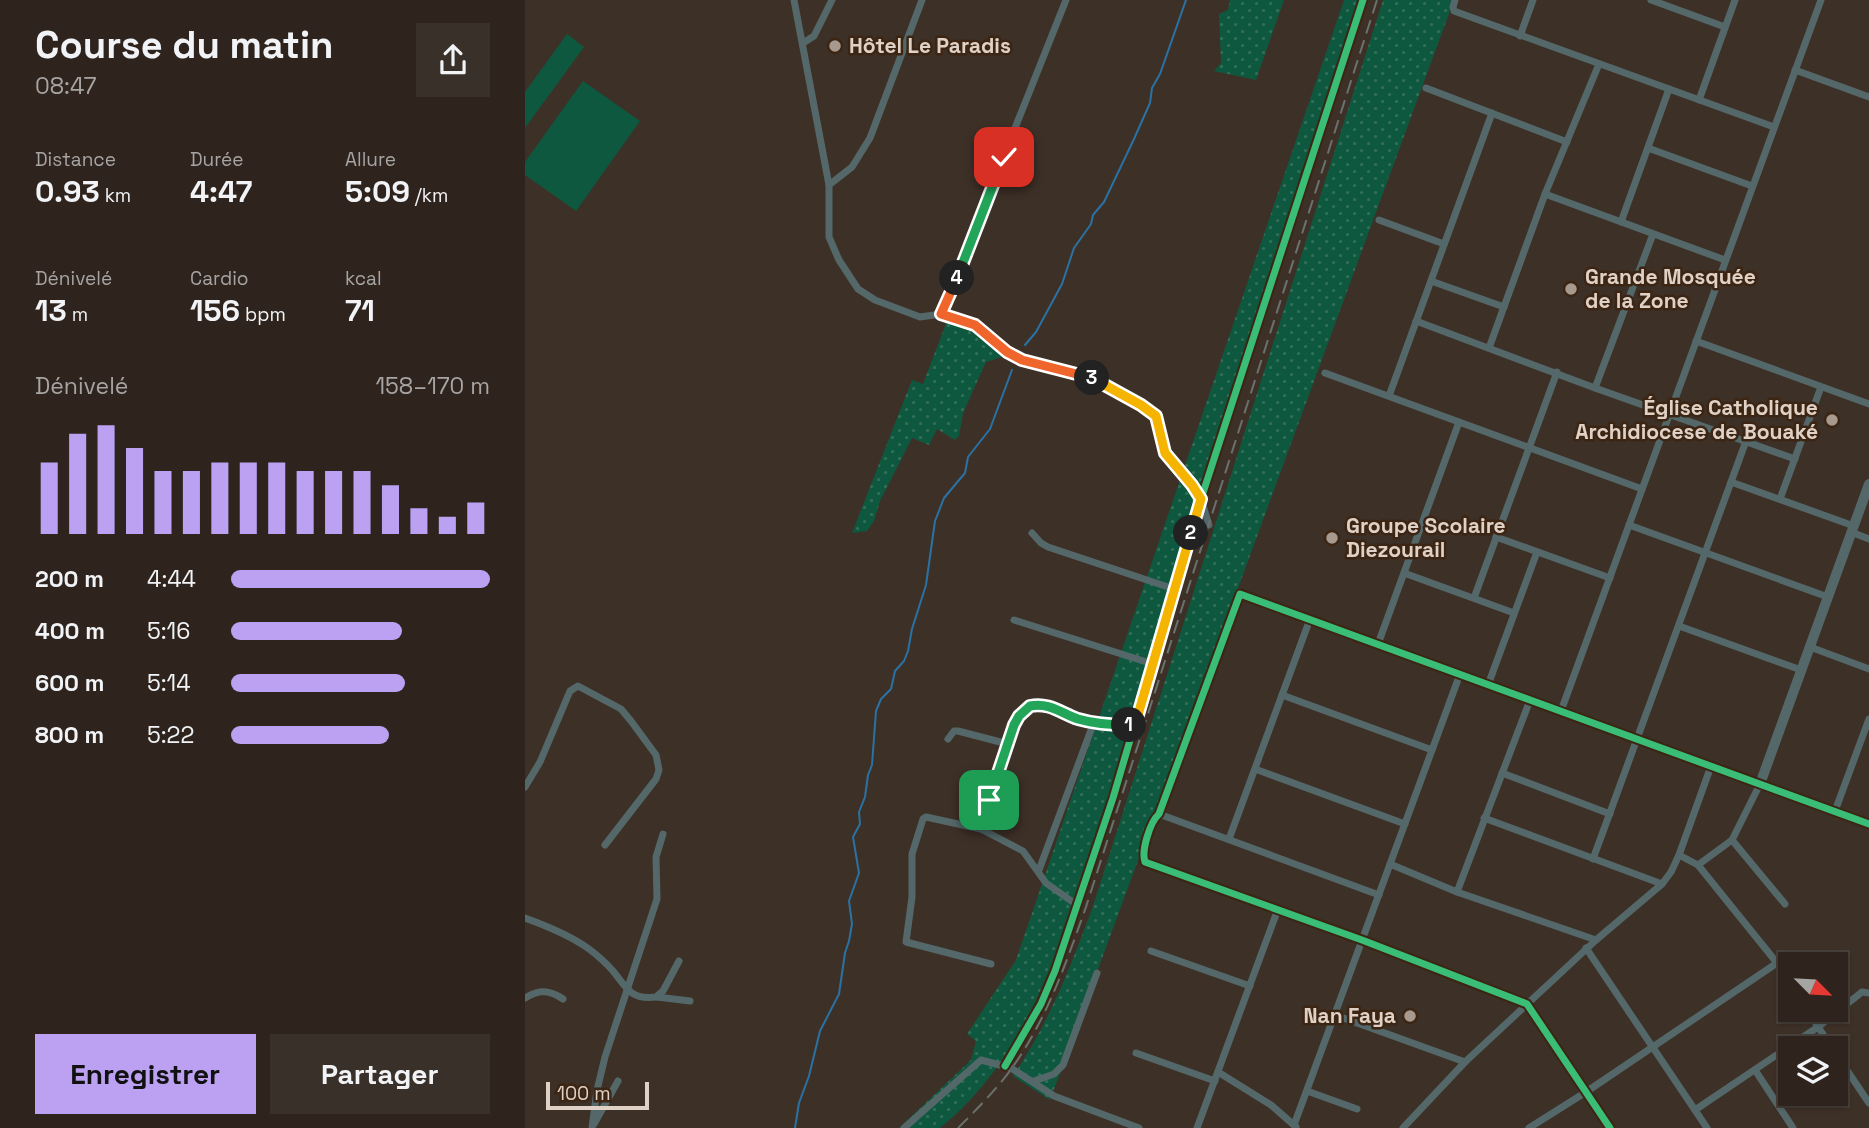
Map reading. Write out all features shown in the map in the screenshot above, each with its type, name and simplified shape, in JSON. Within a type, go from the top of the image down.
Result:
[{"type":"street","points":[[794,0],[829,184],[829,237],[839,260],[858,289],[875,300],[920,317],[941,314],[975,325],[1007,352],[1022,360],[1089,376],[1141,405],[1156,416],[1165,453],[1201,499],[1209,525]]},
{"type":"street","points":[[803,43],[814,36],[832,0]]},
{"type":"street","points":[[829,184],[852,167],[870,138],[922,0]]},
{"type":"street","points":[[941,314],[1066,0]]},
{"type":"street","points":[[1005,1066],[1041,1004],[1055,971],[1135,725],[1201,499],[1363,0]]},
{"type":"street","points":[[1455,0],[1454,11],[1774,127]]},
{"type":"street","points":[[1520,36],[1532,0]]},
{"type":"street","points":[[1651,0],[1725,27]]},
{"type":"street","points":[[1699,100],[1735,0]]},
{"type":"street","points":[[1561,711],[1821,0]]},
{"type":"street","points":[[1489,348],[1545,194],[1599,64]]},
{"type":"street","points":[[1795,70],[1869,97]]},
{"type":"street","points":[[1426,88],[1567,142]]},
{"type":"street","points":[[1621,222],[1669,89]]},
{"type":"street","points":[[1389,396],[1492,113]]},
{"type":"street","points":[[1648,148],[1752,186]]},
{"type":"street","points":[[1545,194],[1725,260]]},
{"type":"street","points":[[1378,220],[1444,244]]},
{"type":"street","points":[[1595,388],[1653,234]]},
{"type":"street","points":[[1431,281],[1504,307]]},
{"type":"street","points":[[1416,321],[1795,459]]},
{"type":"street","points":[[1696,341],[1869,404]]},
{"type":"street","points":[[1474,598],[1557,372]]},
{"type":"street","points":[[1325,373],[1642,489]]},
{"type":"street","points":[[1780,499],[1821,387]]},
{"type":"street","points":[[1378,644],[1459,422]]},
{"type":"street","points":[[1593,859],[1746,441]]},
{"type":"street","points":[[1731,482],[1780,499],[1869,538]]},
{"type":"street","points":[[1699,865],[1732,841],[1760,784],[1869,486]]},
{"type":"street","points":[[1629,525],[1828,597]]},
{"type":"street","points":[[1032,533],[1048,547],[1174,589]]},
{"type":"street","points":[[1496,537],[1609,578]]},
{"type":"street","points":[[1488,685],[1537,552]]},
{"type":"street","points":[[1404,573],[1514,613]]},
{"type":"street","points":[[1610,1128],[1527,1004],[1362,940],[1145,862],[1143,856],[1150,825],[1159,814],[1240,594],[1869,824]]},
{"type":"street","points":[[1014,620],[1153,664]]},
{"type":"street","points":[[1229,839],[1310,620]]},
{"type":"street","points":[[1679,626],[1801,670]]},
{"type":"street","points":[[1809,648],[1869,669]]},
{"type":"street","points":[[1218,1072],[1271,1105],[1295,1127],[1460,674]]},
{"type":"street","points":[[525,787],[540,762],[570,691],[578,686],[621,709],[656,755],[659,770],[656,779],[605,845]]},
{"type":"street","points":[[1282,695],[1432,751]]},
{"type":"street","points":[[1457,892],[1530,700]]},
{"type":"street","points":[[981,829],[1019,716],[1030,706],[1046,706],[1078,719],[1094,722],[1135,725]]},
{"type":"street","points":[[1836,811],[1869,719]]},
{"type":"street","points":[[1039,870],[1094,722]]},
{"type":"street","points":[[949,739],[954,731],[958,731],[1008,744]]},
{"type":"street","points":[[1403,1128],[1465,1062],[1586,948],[1662,884],[1679,855],[1711,766]]},
{"type":"street","points":[[1255,769],[1405,824]]},
{"type":"street","points":[[1502,774],[1610,814]]},
{"type":"street","points":[[1159,814],[1379,895]]},
{"type":"street","points":[[991,964],[906,942],[912,897],[912,854],[923,819],[932,817],[981,829],[1023,851],[1046,883],[1077,905]]},
{"type":"street","points":[[1484,818],[1662,884]]},
{"type":"street","points":[[592,1128],[605,1057],[657,899],[656,857],[663,834]]},
{"type":"street","points":[[1732,841],[1785,904]]},
{"type":"street","points":[[1529,1128],[1586,1093],[1777,963],[1699,865],[1679,855]]},
{"type":"street","points":[[1390,864],[1457,892],[1596,940]]},
{"type":"street","points":[[1197,1128],[1278,909]]},
{"type":"street","points":[[525,918],[570,937],[589,949],[613,971],[627,991],[638,996],[690,1001]]},
{"type":"street","points":[[1586,948],[1707,1128]]},
{"type":"street","points":[[1151,951],[1250,986]]},
{"type":"street","points":[[656,997],[663,991],[679,961]]},
{"type":"street","points":[[1034,1081],[1054,1074],[1063,1065],[1097,973]]},
{"type":"street","points":[[525,998],[542,990],[563,999]]},
{"type":"street","points":[[1695,1111],[1818,1027],[1862,992],[1869,993]]},
{"type":"street","points":[[1335,1014],[1465,1062]]},
{"type":"street","points":[[1815,1022],[1824,1036]]},
{"type":"street","points":[[1136,1053],[1215,1081]]},
{"type":"street","points":[[904,1128],[981,1060],[1005,1066],[1034,1081],[1054,1096],[1139,1128]]},
{"type":"street","points":[[1755,1070],[1793,1128]]},
{"type":"street","points":[[1848,1072],[1869,1103]]},
{"type":"street","points":[[592,1128],[618,1082]]},
{"type":"street","points":[[1307,1091],[1357,1109]]},
{"type":"green space","points":[[1230,0],[1284,0],[1256,80],[1214,71],[1221,63],[1219,14],[1228,10]]},
{"type":"green space","points":[[1344,0],[1365,0],[1075,903],[1051,965],[1038,996],[1006,1053],[965,1105],[940,1128],[899,1128],[971,1060],[976,1041],[967,1034],[1016,960]]},
{"type":"green space","points":[[1383,0],[1454,0],[1050,1100],[1013,1076],[1048,1015],[1092,909]]},
{"type":"green space","points":[[567,34],[584,47],[525,128],[525,92]]},
{"type":"green space","points":[[583,81],[640,121],[576,211],[525,175],[525,162]]},
{"type":"green space","points":[[945,321],[974,328],[1002,357],[986,362],[963,413],[959,436],[955,440],[937,429],[929,445],[912,438],[880,501],[874,521],[867,531],[852,533],[912,380],[923,384]]},
{"type":"waterway","points":[[1025,345],[1036,332],[1062,284],[1074,248],[1091,224],[1093,215],[1104,202],[1134,139],[1150,103],[1152,88],[1160,74],[1186,0]]},
{"type":"waterway","points":[[795,1128],[799,1103],[820,1031],[839,994],[852,924],[849,901],[859,873],[853,837],[860,824],[859,812],[872,765],[876,711],[881,699],[891,689],[895,671],[908,651],[926,585],[935,521],[944,498],[965,473],[968,457],[990,429],[1012,370]]},
{"type":"railway","points":[[958,1128],[1012,1068],[1036,1030],[1071,949],[1377,0]]},
{"type":"cycle path","points":[[1005,1066],[1041,1004],[1055,971],[1113,798],[1201,499],[1363,0]]},
{"type":"cycle path","points":[[1610,1128],[1527,1004],[1362,940],[1145,862],[1145,844],[1159,814],[1240,594],[1869,824]]},
{"type":"place","name":"Hôtel Le Paradis","points":[[835,46]]},
{"type":"place","name":"Grande Mosquée de la Zone","points":[[1571,289]]},
{"type":"place","name":"Église Catholique Archidiocese de Bouaké","points":[[1832,420]]},
{"type":"place","name":"Groupe Scolaire Diezourail","points":[[1332,538]]},
{"type":"place","name":"Nan Faya","points":[[1410,1016]]},
{"type":"route","points":[[989,800],[1014,725],[1030,706],[1046,706],[1078,719],[1107,725],[1135,725],[1201,499],[1165,453],[1156,416],[1141,405],[1089,376],[1022,360],[1007,352],[975,325],[941,314],[1004,157]]}]
